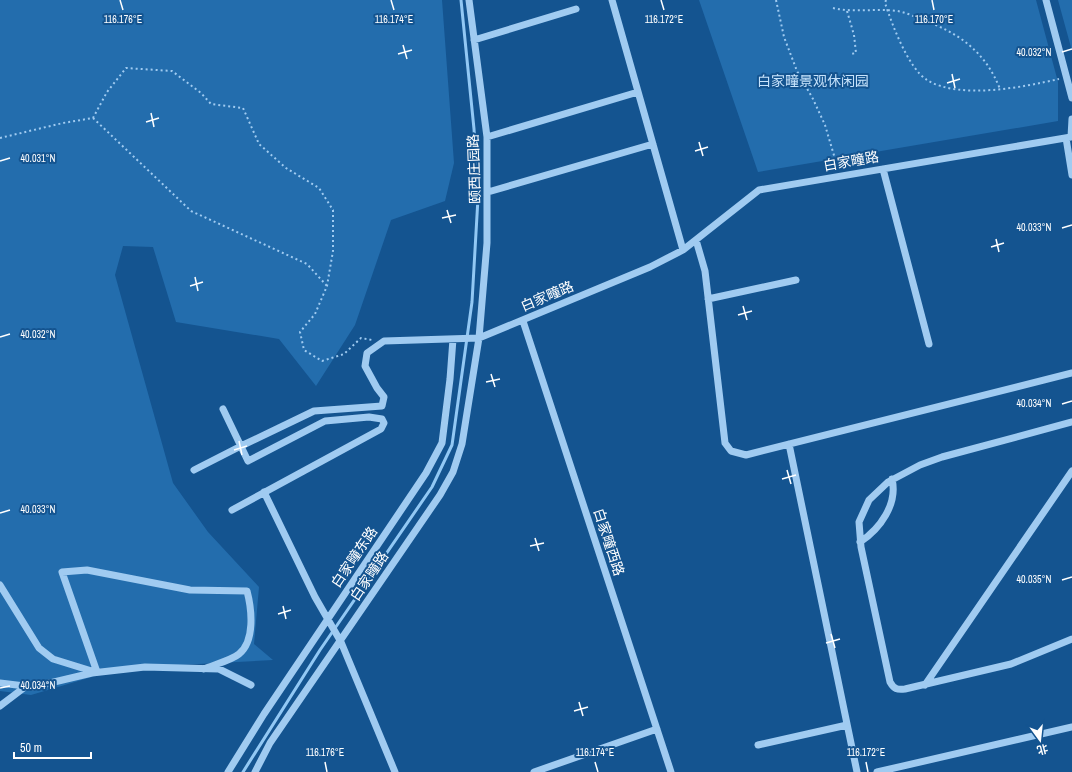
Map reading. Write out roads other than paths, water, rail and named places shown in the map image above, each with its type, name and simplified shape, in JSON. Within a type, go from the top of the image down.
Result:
[{"type":"street","name":"颐西庄园路","points":[[469,0],[487,137],[487,243],[476,338]]},
{"type":"street","points":[[612,0],[683,250]]},
{"type":"street","points":[[1046,0],[1072,98]]},
{"type":"street","points":[[474,40],[576,9]]},
{"type":"street","points":[[487,137],[638,92]]},
{"type":"street","points":[[1072,119],[1070,137],[1072,175]]},
{"type":"street","name":"白家疃路","points":[[255,772],[270,743],[341,642],[440,495],[453,472],[462,444],[476,338],[523,321],[650,267],[683,250],[759,190],[1070,137]]},
{"type":"street","points":[[488,192],[653,144]]},
{"type":"street","points":[[883,169],[930,344]]},
{"type":"street","points":[[696,240],[705,271],[725,443],[731,451],[746,455],[1072,373]]},
{"type":"street","points":[[708,299],[796,280]]},
{"type":"street","name":"白家疃西路","points":[[523,321],[671,772]]},
{"type":"street","points":[[194,470],[314,411],[382,406],[384,397],[365,366],[367,353],[384,341],[476,338]]},
{"type":"street","name":"白家疃东路","points":[[228,772],[330,622],[426,473],[442,443],[450,379],[453,339]]},
{"type":"street","points":[[223,409],[248,461],[325,421],[369,417],[382,419],[384,423],[381,429],[232,510]]},
{"type":"street","points":[[1072,422],[942,457],[892,480],[868,500],[859,522],[860,542],[890,682],[894,688],[898,690],[925,685],[1012,664],[1072,639]]},
{"type":"street","points":[[789,444],[857,772]]},
{"type":"street","points":[[925,685],[1072,471]]},
{"type":"street","points":[[860,542],[870,536],[881,523],[891,504],[895,489],[892,480]]},
{"type":"street","points":[[264,492],[341,642],[395,772]]},
{"type":"street","points":[[97,672],[62,572],[87,570],[190,590],[247,591],[251,604],[249,640],[239,654],[204,669]]},
{"type":"street","points":[[0,585],[39,648],[53,659],[97,672]]},
{"type":"street","points":[[0,683],[33,688],[97,672],[145,667],[219,670],[251,685]]},
{"type":"street","points":[[0,706],[25,686]]},
{"type":"street","points":[[758,745],[847,726]]},
{"type":"street","points":[[877,772],[1072,727]]},
{"type":"street","points":[[534,772],[657,729]]},
{"type":"waterway","points":[[243,772],[320,650],[432,487],[452,445],[472,302],[478,198],[474,129],[461,0]]},
{"type":"park label","name":"白家疃景观休闲园","points":[[813,81]]}]
